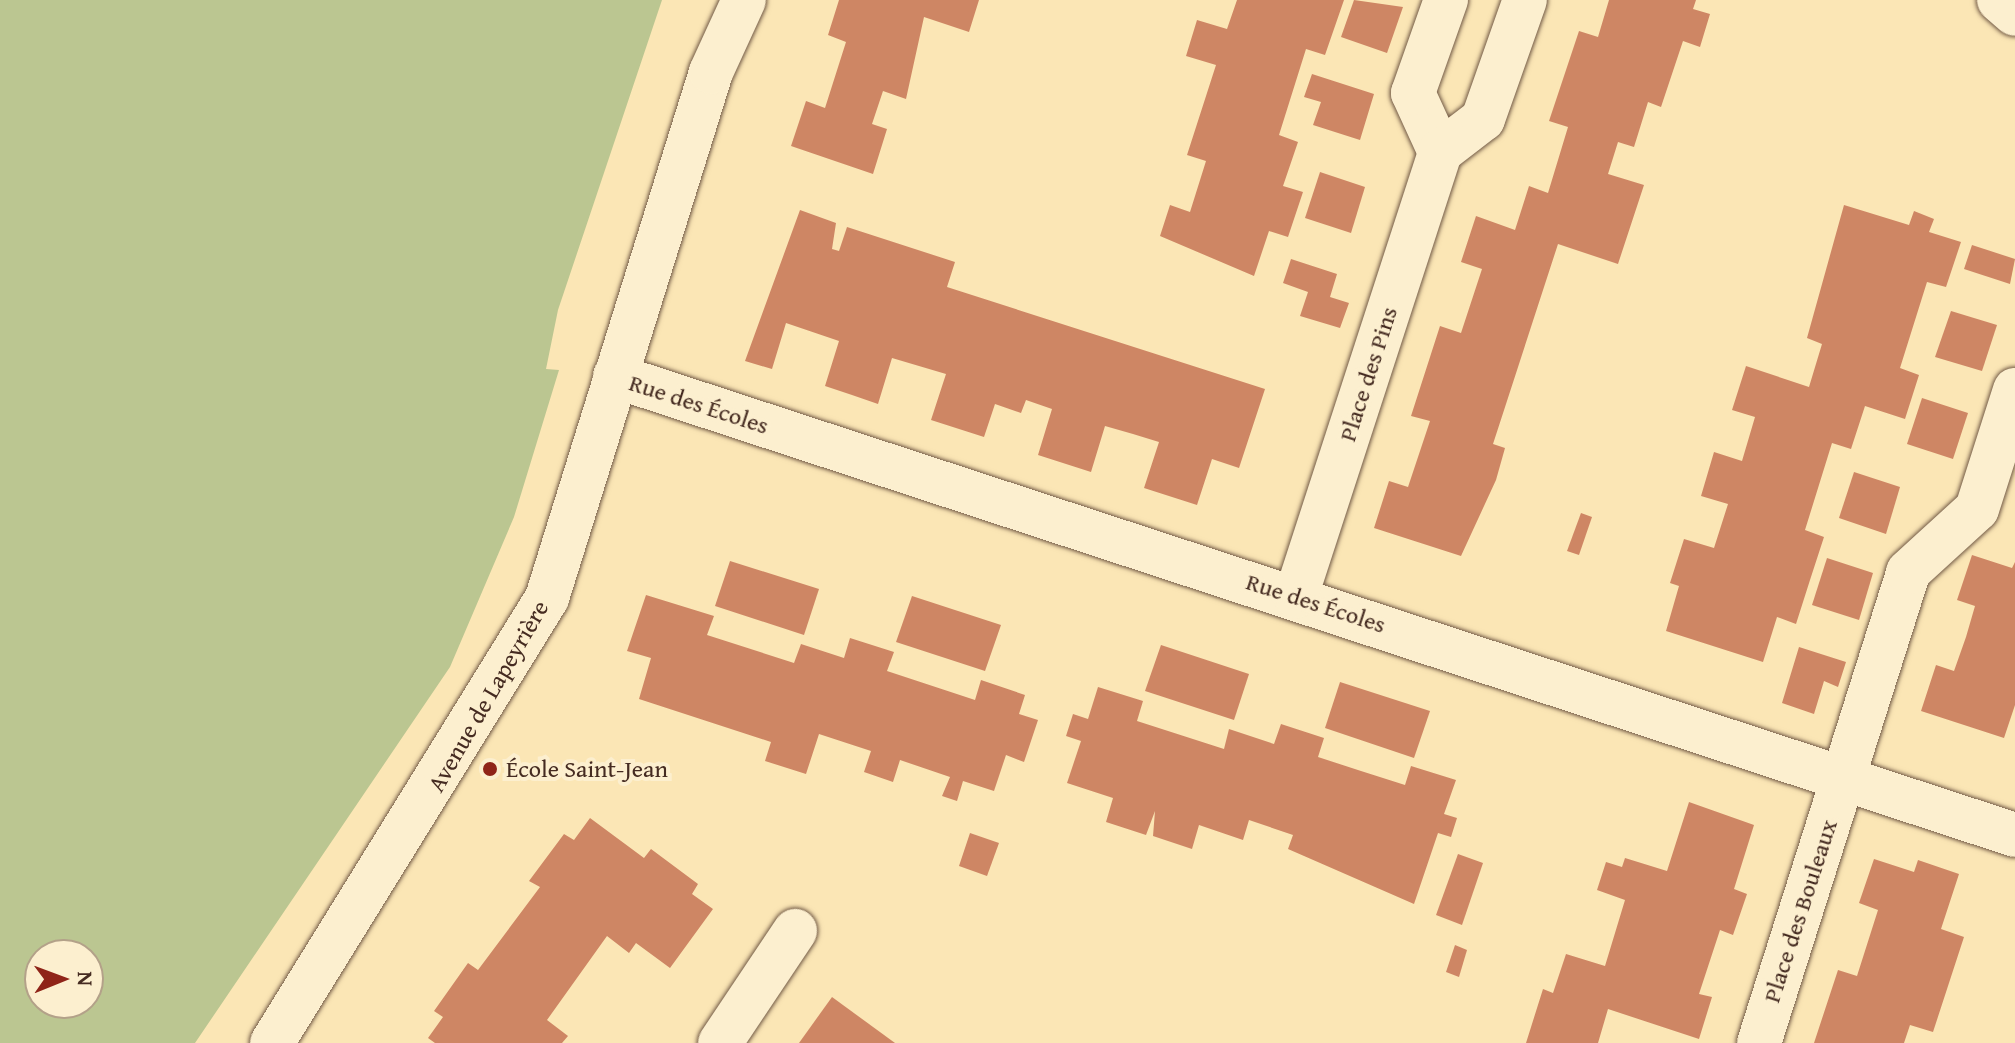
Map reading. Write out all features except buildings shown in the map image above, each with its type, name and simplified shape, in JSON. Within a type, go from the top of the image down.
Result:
[{"type":"street","name":"Avenue de Lapeyrière","points":[[272,1043],[547,598],[711,72],[744,0]]},
{"type":"street","points":[[1446,0],[1413,93],[1440,152],[1483,119],[1525,0]]},
{"type":"street","points":[[1999,0],[2015,14]]},
{"type":"street","name":"Place des Pins","points":[[1296,596],[1440,152]]},
{"type":"street","name":"Rue des Écoles","points":[[615,376],[1296,596],[2015,835]]},
{"type":"street","name":"Place des Bouleaux","points":[[1759,1043],[1908,572],[1977,509],[2015,390]]},
{"type":"street","points":[[720,1043],[795,931]]},
{"type":"green space","points":[[0,0],[662,0],[558,310],[546,369],[559,370],[514,517],[450,667],[195,1043],[0,1043]]},
{"type":"place","name":"École Saint-Jean","points":[[490,769]]}]
